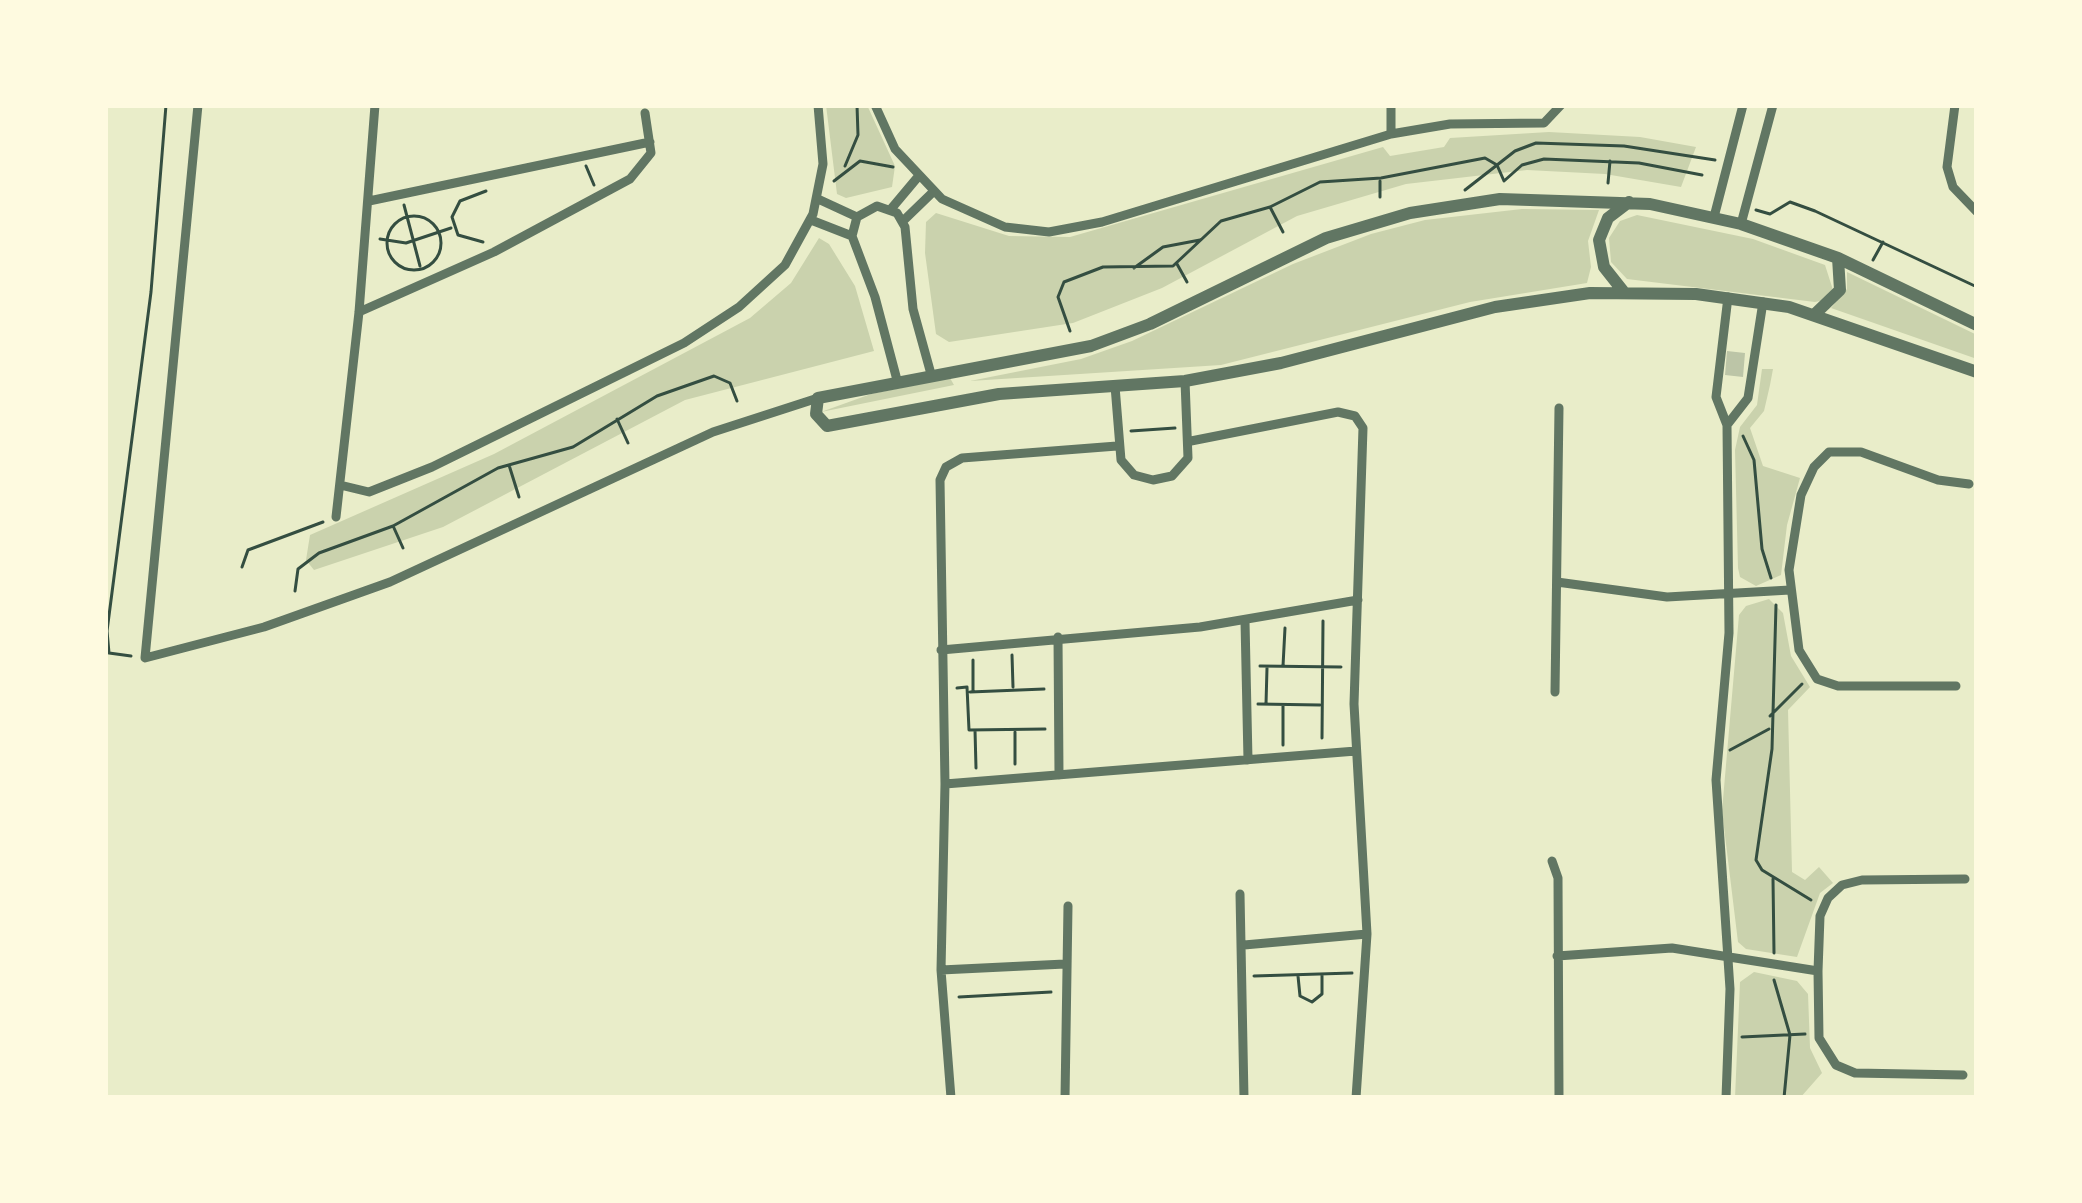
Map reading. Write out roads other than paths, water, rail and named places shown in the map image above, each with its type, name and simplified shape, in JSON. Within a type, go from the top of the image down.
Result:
[{"type":"street","points":[[198,105],[145,658],[264,627],[391,582],[692,441],[818,398],[1090,346],[1150,324],[1326,238],[1440,208],[1540,198],[1629,202],[1714,217],[1838,259],[1977,325]]},
{"type":"street","points":[[336,517],[370,201],[375,105]]},
{"type":"street","points":[[340,485],[369,492],[432,466],[704,332],[770,281],[811,220],[819,193],[818,105]]},
{"type":"street","points":[[875,105],[905,164],[932,193],[1005,227],[1062,231],[1391,134],[1450,124],[1544,123],[1561,105]]},
{"type":"street","points":[[1391,105],[1391,134]]},
{"type":"street","points":[[1714,217],[1743,105]]},
{"type":"street","points":[[1741,224],[1773,105]]},
{"type":"street","points":[[1955,105],[1947,167],[1958,194],[1977,212]]},
{"type":"street","points":[[359,312],[425,285],[599,198],[646,167],[650,142],[645,113]]},
{"type":"street","points":[[370,201],[650,142]]},
{"type":"street","points":[[891,209],[917,178]]},
{"type":"street","points":[[819,193],[857,217]]},
{"type":"street","points":[[903,221],[932,193]]},
{"type":"street","points":[[1624,292],[1604,267],[1599,240],[1609,218],[1629,202]]},
{"type":"street","points":[[897,380],[875,296],[852,236],[857,217],[878,206],[891,209],[903,221],[914,308],[931,374]]},
{"type":"street","points":[[811,220],[852,236]]},
{"type":"street","points":[[1815,313],[1840,290],[1838,259]]},
{"type":"street","points":[[818,398],[817,417],[827,426],[925,404],[1185,381],[1280,363],[1495,307],[1624,292],[1728,297],[1815,313],[1977,372]]},
{"type":"street","points":[[1726,1098],[1728,958],[1717,758],[1728,595],[1727,425],[1716,391],[1728,297]]},
{"type":"street","points":[[1727,425],[1748,398],[1763,302]]},
{"type":"street","points":[[1115,386],[1117,446],[1127,468],[1153,480],[1178,471],[1191,441],[1185,381]]},
{"type":"street","points":[[1555,692],[1559,408]]},
{"type":"street","points":[[1191,441],[1338,412],[1355,416],[1364,435],[1355,656],[1366,973],[1356,1098]]},
{"type":"street","points":[[951,1098],[941,970],[945,784],[939,487],[946,467],[962,458],[1117,446]]},
{"type":"street","points":[[1956,686],[1838,686],[1812,674],[1799,650],[1790,590],[1802,495],[1814,467],[1829,452],[1861,452],[1938,480],[1969,484]]},
{"type":"street","points":[[1557,582],[1638,595],[1790,590]]},
{"type":"street","points":[[941,650],[1245,621],[1358,601]]},
{"type":"street","points":[[1245,621],[1247,760]]},
{"type":"street","points":[[1058,637],[1058,775]]},
{"type":"street","points":[[945,784],[1356,751]]},
{"type":"street","points":[[1552,861],[1558,872],[1559,1098]]},
{"type":"street","points":[[1963,1075],[1849,1072],[1825,1053],[1819,1033],[1818,971],[1822,907],[1836,890],[1856,880],[1965,879]]},
{"type":"street","points":[[1240,894],[1244,1098]]},
{"type":"street","points":[[1065,1098],[1068,905]]},
{"type":"street","points":[[1244,945],[1366,934]]},
{"type":"street","points":[[1557,956],[1646,947],[1818,971]]},
{"type":"street","points":[[941,970],[1065,964]]}]
